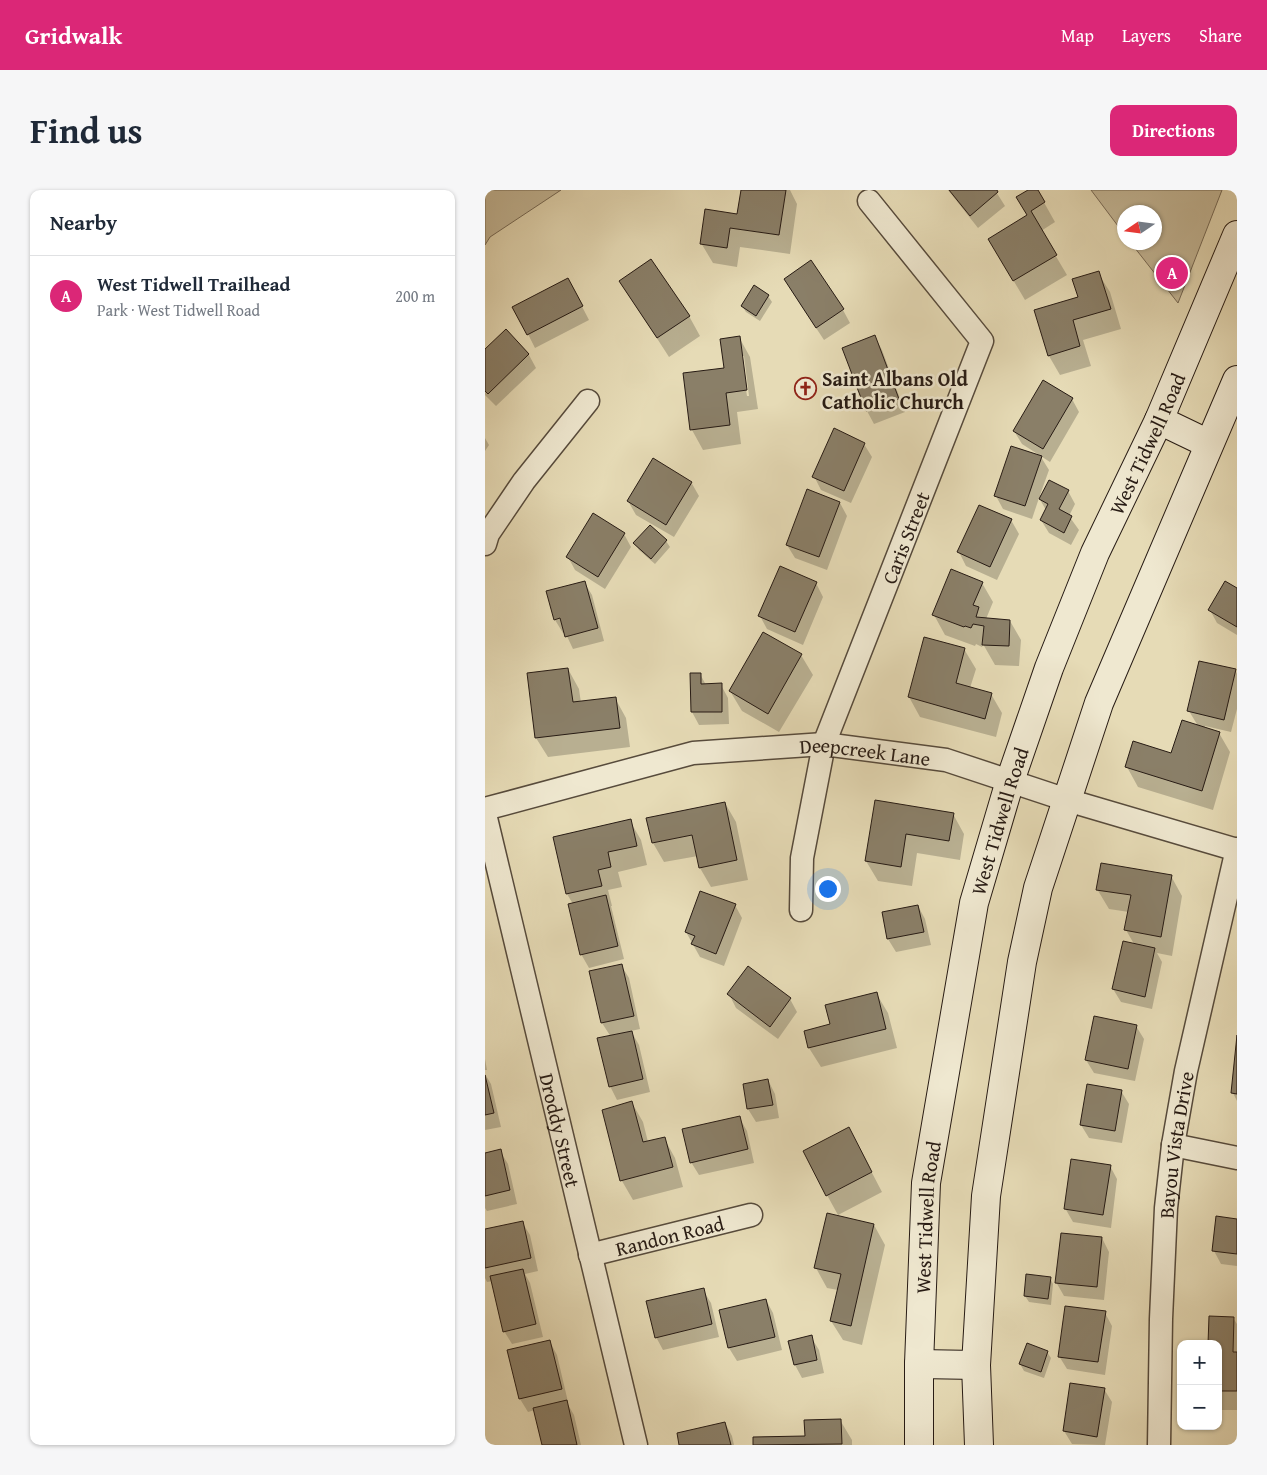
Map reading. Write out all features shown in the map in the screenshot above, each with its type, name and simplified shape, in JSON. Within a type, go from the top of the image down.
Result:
[{"type":"main road","name":"West Tidwell Road","points":[[919,1445],[919,1364],[926,1183],[974,902],[1010,781],[1049,668],[1095,553],[1159,420],[1237,235]]},
{"type":"main road","points":[[979,1445],[975,1365],[986,1196],[1021,972],[1038,888],[1099,702],[1237,380]]},
{"type":"main road","points":[[1159,420],[1209,444]]},
{"type":"main road","points":[[919,1364],[975,1365]]},
{"type":"street","name":"Caris Street","points":[[801,910],[802,858],[825,744],[982,341],[869,201]]},
{"type":"street","points":[[485,544],[488,534],[524,480],[588,401]]},
{"type":"street","name":"Deepcreek Lane","points":[[485,809],[693,753],[825,744],[946,760],[1067,800],[1237,850]]},
{"type":"street","name":"Droddy Street","points":[[485,814],[636,1445]]},
{"type":"street","name":"Bayou Vista Drive","points":[[1159,1445],[1165,1217],[1173,1146],[1186,1071],[1237,850]]},
{"type":"street","points":[[1173,1146],[1237,1158]]},
{"type":"street","name":"Randon Road","points":[[590,1255],[751,1215]]},
{"type":"shaded area","points":[[485,190],[561,190],[490,237],[485,245]]},
{"type":"shaded area","points":[[1091,190],[1222,190],[1178,303],[1136,250],[1162,250],[1162,205],[1117,205],[1117,225]]},
{"type":"building","points":[[741,190],[786,190],[779,235],[730,228],[727,248],[700,244],[705,209],[737,214]]},
{"type":"building","points":[[949,190],[997,190],[998,192],[970,216]]},
{"type":"building","points":[[1028,190],[1038,190],[1045,202],[1031,211],[1057,255],[1013,281],[988,239],[1027,215],[1016,197]]},
{"type":"building","points":[[651,259],[690,316],[657,338],[619,281]]},
{"type":"building","points":[[811,260],[844,309],[816,328],[784,279]]},
{"type":"building","points":[[1099,271],[1111,309],[1073,320],[1080,346],[1048,356],[1034,310],[1078,297],[1072,279]]},
{"type":"building","points":[[568,278],[583,306],[527,335],[512,307]]},
{"type":"building","points":[[754,285],[769,295],[756,316],[741,306]]},
{"type":"building","points":[[506,329],[529,354],[488,394],[485,391],[485,349]]},
{"type":"building","points":[[875,335],[899,399],[866,411],[842,348]]},
{"type":"building","points":[[740,336],[747,390],[726,393],[730,425],[690,430],[683,373],[724,368],[720,339]]},
{"type":"building","points":[[1043,380],[1073,398],[1043,449],[1013,431]]},
{"type":"building","points":[[834,428],[865,443],[844,491],[812,477]]},
{"type":"building","points":[[1011,446],[1042,456],[1025,506],[994,496]]},
{"type":"building","points":[[653,458],[692,482],[666,525],[627,501]]},
{"type":"building","points":[[1049,480],[1069,490],[1059,509],[1072,516],[1064,533],[1040,520],[1048,504],[1039,499]]},
{"type":"building","points":[[807,489],[840,502],[819,557],[786,545]]},
{"type":"building","points":[[979,505],[1012,519],[990,567],[957,552]]},
{"type":"building","points":[[593,513],[625,533],[598,577],[566,557]]},
{"type":"building","points":[[650,525],[667,540],[651,559],[633,543]]},
{"type":"building","points":[[780,566],[817,582],[795,632],[758,616]]},
{"type":"building","points":[[951,569],[983,582],[973,605],[979,607],[976,617],[1010,620],[1009,646],[982,645],[984,626],[973,624],[971,628],[964,627],[932,615]]},
{"type":"building","points":[[585,581],[598,628],[565,637],[560,618],[554,620],[546,591]]},
{"type":"building","points":[[1225,581],[1237,588],[1237,627],[1208,610]]},
{"type":"building","points":[[763,632],[802,654],[768,714],[729,691]]},
{"type":"building","points":[[924,637],[965,648],[956,683],[992,693],[985,719],[908,697]]},
{"type":"building","points":[[1199,661],[1236,669],[1224,720],[1187,711]]},
{"type":"building","points":[[568,668],[573,702],[616,697],[620,728],[535,738],[527,673]]},
{"type":"building","points":[[690,673],[701,673],[701,684],[722,683],[722,712],[691,712]]},
{"type":"building","points":[[1182,720],[1220,732],[1202,791],[1125,767],[1133,741],[1171,753]]},
{"type":"building","points":[[875,800],[954,813],[949,841],[906,834],[901,867],[865,861]]},
{"type":"building","points":[[725,802],[737,860],[699,868],[692,835],[652,843],[646,818]]},
{"type":"building","points":[[631,819],[637,846],[608,852],[611,867],[598,870],[602,886],[566,894],[553,837]]},
{"type":"building","points":[[1101,863],[1172,875],[1161,937],[1124,930],[1131,895],[1096,890]]},
{"type":"building","points":[[700,891],[736,904],[716,954],[691,944],[695,936],[685,932]]},
{"type":"building","points":[[606,895],[618,946],[580,955],[568,904]]},
{"type":"building","points":[[918,905],[924,932],[887,939],[882,912]]},
{"type":"building","points":[[1123,941],[1155,948],[1145,997],[1112,989]]},
{"type":"building","points":[[622,964],[634,1016],[601,1023],[589,971]]},
{"type":"building","points":[[748,966],[791,998],[770,1027],[727,994]]},
{"type":"building","points":[[877,992],[886,1029],[808,1048],[804,1031],[830,1024],[825,1005]]},
{"type":"building","points":[[1094,1016],[1137,1025],[1128,1069],[1085,1060]]},
{"type":"building","points":[[632,1031],[643,1079],[609,1087],[597,1038]]},
{"type":"building","points":[[1237,1035],[1237,1094],[1231,1093]]},
{"type":"building","points":[[485,1075],[494,1113],[485,1115]]},
{"type":"building","points":[[768,1079],[773,1105],[747,1109],[743,1084]]},
{"type":"building","points":[[1087,1084],[1122,1090],[1115,1131],[1080,1125]]},
{"type":"building","points":[[632,1101],[643,1142],[665,1137],[673,1167],[620,1181],[602,1110]]},
{"type":"building","points":[[740,1116],[748,1149],[690,1163],[682,1129]]},
{"type":"building","points":[[849,1127],[872,1172],[826,1196],[803,1151]]},
{"type":"building","points":[[501,1149],[510,1190],[485,1196],[485,1153]]},
{"type":"building","points":[[1071,1159],[1111,1165],[1103,1215],[1064,1209]]},
{"type":"building","points":[[827,1213],[874,1224],[851,1326],[830,1321],[841,1274],[814,1268]]},
{"type":"building","points":[[1216,1216],[1237,1219],[1237,1254],[1212,1251]]},
{"type":"building","points":[[523,1221],[531,1258],[485,1268],[485,1229]]},
{"type":"building","points":[[1061,1233],[1102,1237],[1097,1287],[1055,1283]]},
{"type":"building","points":[[523,1269],[536,1324],[503,1332],[490,1276]]},
{"type":"building","points":[[1026,1274],[1051,1277],[1048,1299],[1024,1296]]},
{"type":"building","points":[[704,1288],[712,1324],[655,1338],[646,1301]]},
{"type":"building","points":[[766,1299],[775,1337],[728,1348],[719,1310]]},
{"type":"building","points":[[1065,1306],[1106,1311],[1098,1362],[1058,1357]]},
{"type":"building","points":[[1209,1316],[1234,1317],[1233,1352],[1237,1352],[1237,1391],[1222,1391],[1222,1340],[1208,1340]]},
{"type":"building","points":[[812,1335],[817,1360],[794,1365],[788,1341]]},
{"type":"building","points":[[550,1340],[562,1389],[519,1399],[507,1350]]},
{"type":"building","points":[[1027,1343],[1048,1351],[1041,1372],[1019,1364]]},
{"type":"building","points":[[1070,1383],[1105,1388],[1097,1437],[1063,1431]]},
{"type":"building","points":[[567,1400],[577,1445],[542,1445],[533,1408]]},
{"type":"building","points":[[841,1419],[842,1444],[753,1445],[753,1437],[805,1436],[804,1420]]},
{"type":"building","points":[[725,1422],[731,1445],[679,1445],[677,1433]]},
{"type":"place","name":"West Tidwell Trailhead","points":[[1172,273]]},
{"type":"place","name":"Saint Albans Old Catholic Church","points":[[806,389]]}]
